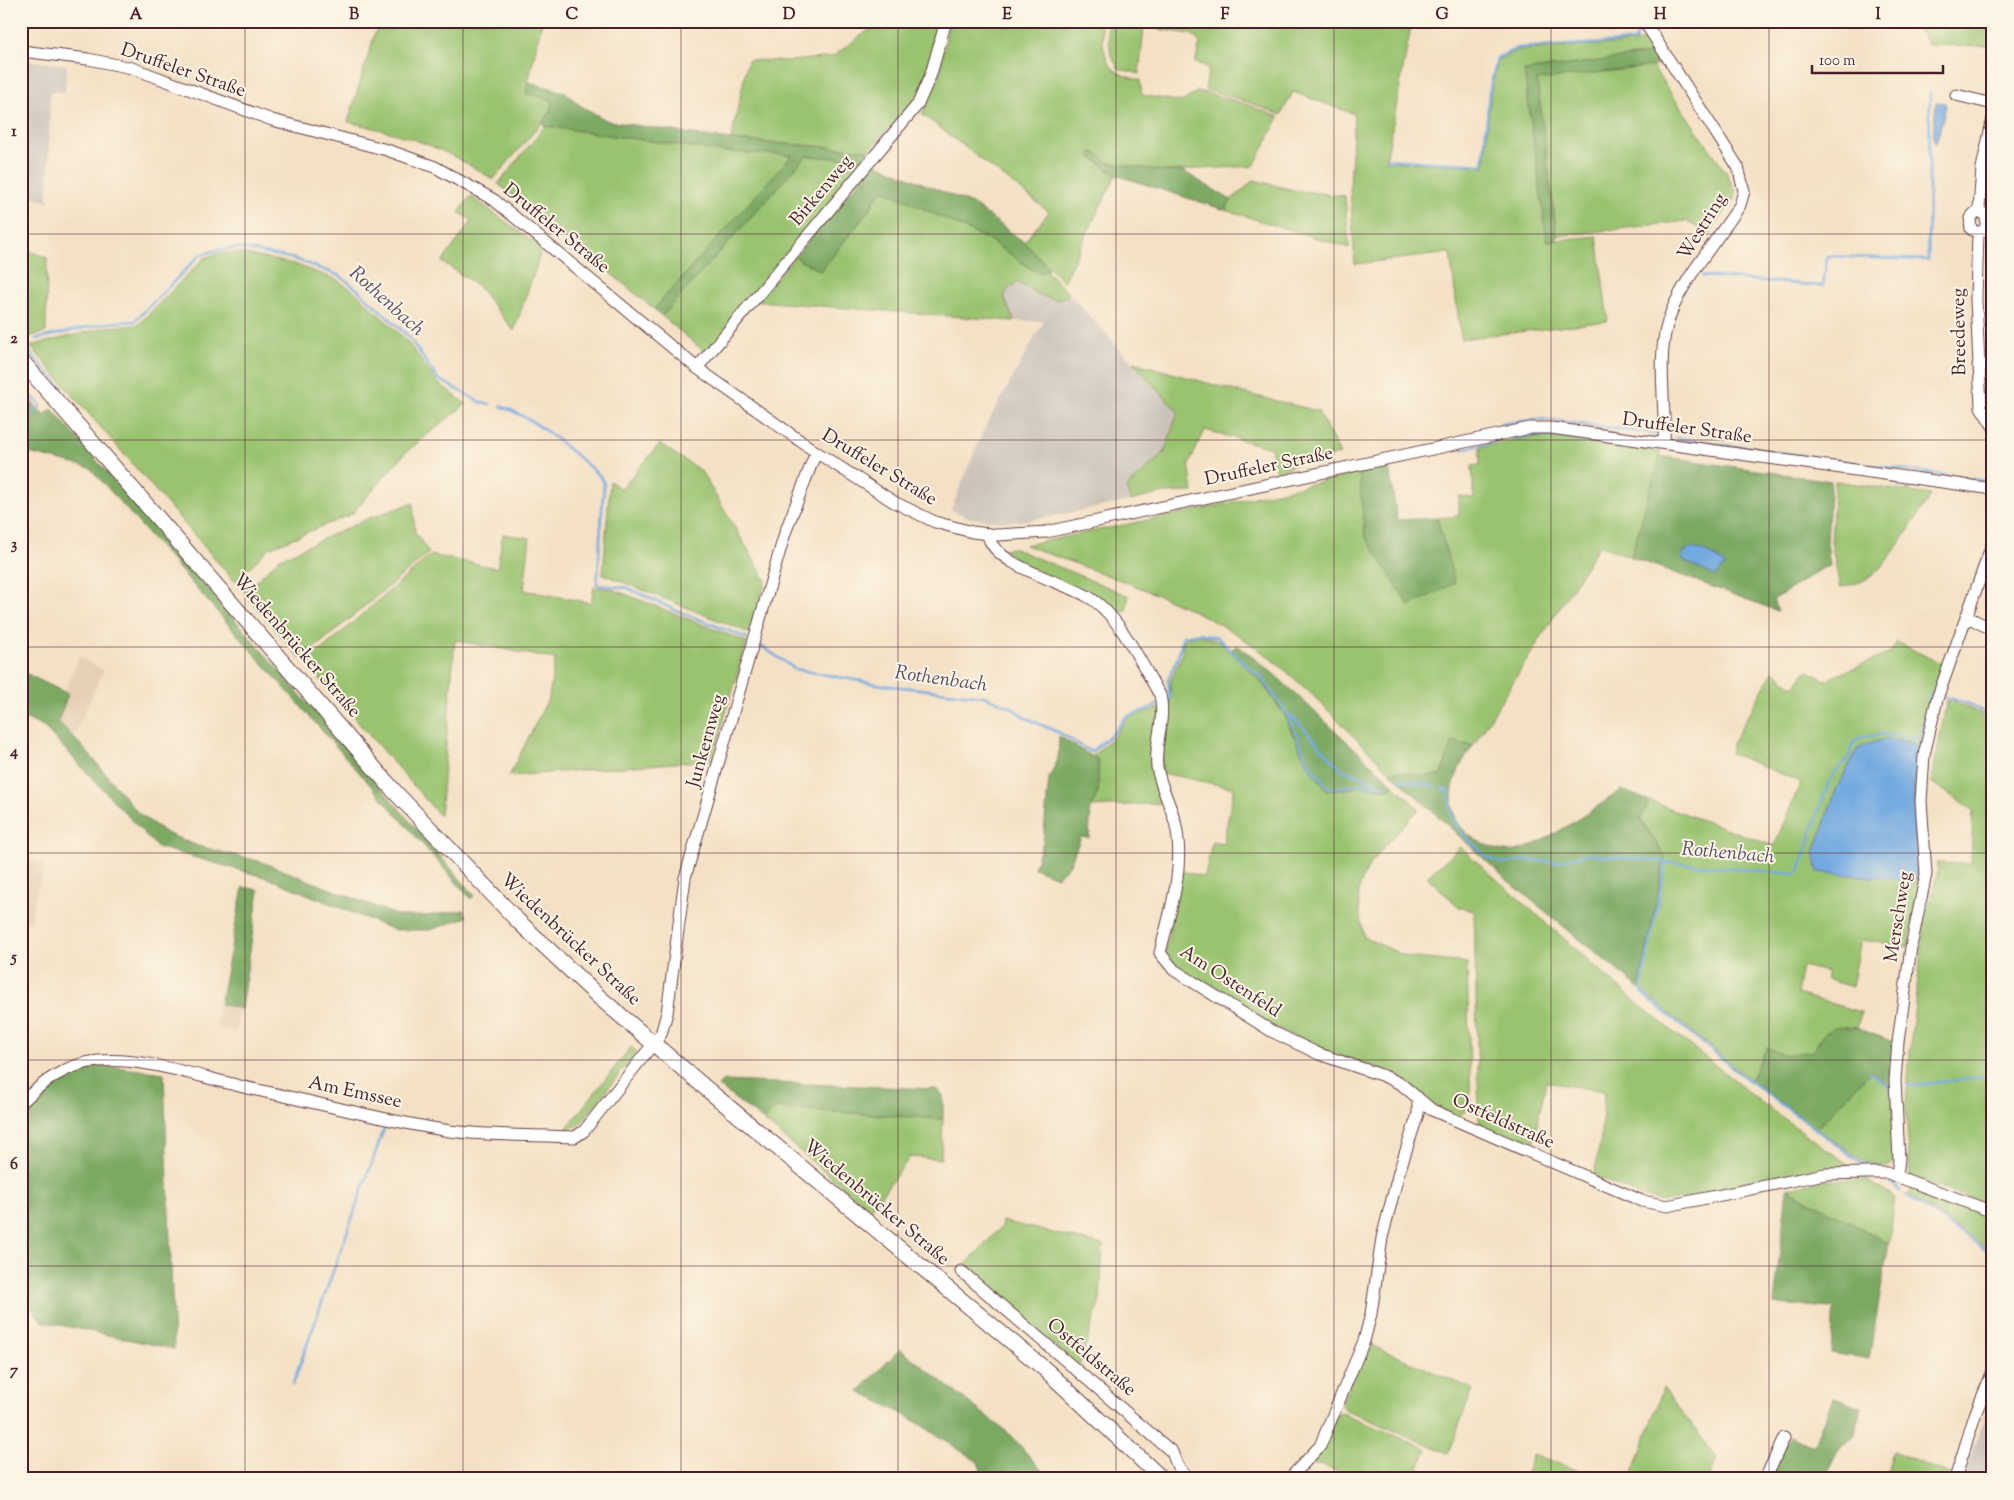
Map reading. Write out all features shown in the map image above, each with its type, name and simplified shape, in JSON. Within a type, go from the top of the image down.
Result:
[{"type":"main road","name":"Wiedenbrücker Straße","points":[[21,360],[426,826],[548,950],[653,1043],[1047,1371],[1162,1479]]},
{"type":"street","name":"Birkenweg","points":[[697,368],[918,104],[931,74],[946,21]]},
{"type":"street","name":"Westring","points":[[1644,21],[1738,167],[1744,191],[1740,205],[1678,299],[1667,326],[1664,345],[1664,443]]},
{"type":"street","name":"Druffeler Straße","points":[[21,51],[88,59],[132,68],[272,120],[387,150],[435,167],[472,186],[517,217],[697,368],[816,452],[916,514],[954,528],[988,534],[1026,534],[1077,526],[1530,428],[1551,428],[1993,489]]},
{"type":"street","points":[[1956,95],[1993,104]]},
{"type":"street","name":"Breedeweg","points":[[1993,118],[1979,210],[1972,214],[1969,220],[1971,228],[1978,234],[1978,365],[1981,407],[1993,426]]},
{"type":"street","points":[[1978,234],[1990,223],[1979,210]]},
{"type":"street","points":[[1978,365],[1993,365]]},
{"type":"street","name":"Junkernweg","points":[[653,1043],[661,1034],[667,1013],[685,878],[785,533],[816,452]]},
{"type":"street","name":"Am Ostenfeld","points":[[988,534],[992,547],[999,554],[1041,576],[1085,594],[1105,609],[1160,695],[1163,708],[1157,766],[1175,822],[1179,849],[1178,872],[1160,953],[1165,962],[1174,970],[1273,1032],[1319,1054],[1384,1076],[1401,1084],[1432,1110]]},
{"type":"street","name":"Merschweg","points":[[1897,1176],[1900,1159],[1895,1080],[1898,1042],[1911,947],[1926,874],[1921,801],[1922,770],[1937,699],[1993,542]]},
{"type":"street","points":[[1966,616],[1993,630]]},
{"type":"street","name":"Am Emssee","points":[[21,1103],[42,1083],[70,1067],[98,1060],[150,1064],[225,1084],[451,1131],[575,1137],[584,1131],[653,1043]]},
{"type":"street","points":[[1289,1479],[1320,1446],[1364,1340],[1371,1314],[1382,1238],[1399,1172],[1418,1114],[1418,1100]]},
{"type":"street","name":"Ostfeldstraße","points":[[1418,1114],[1432,1110],[1642,1201],[1667,1206],[1825,1174],[1866,1173],[1897,1176]]},
{"type":"street","points":[[1897,1176],[1993,1212]]},
{"type":"street","name":"Ostfeldstraße","points":[[961,1271],[1172,1452],[1177,1465],[1188,1479]]},
{"type":"street","points":[[1955,1479],[1973,1422],[1993,1372]]},
{"type":"street","points":[[1765,1479],[1784,1438]]},
{"type":"shaded area","points":[[21,60],[67,65],[65,92],[50,91],[48,202],[21,192]]},
{"type":"shaded area","points":[[1017,282],[1042,296],[1059,300],[1069,294],[1178,412],[1164,453],[1127,487],[1130,501],[1032,520],[1002,522],[970,518],[951,510],[983,431],[1044,321],[1014,321],[1004,297],[1008,289]]},
{"type":"shaded area","points":[[79,657],[104,670],[73,737],[58,721],[68,694],[64,692]]},
{"type":"shaded area","points":[[21,859],[46,864],[34,900],[31,921],[21,919]]},
{"type":"shaded area","points":[[220,1004],[241,1009],[236,1032],[215,1028]]},
{"type":"shaded area","points":[[1993,1393],[1993,1479],[1963,1479],[1984,1417]]},
{"type":"green space","points":[[394,21],[542,21],[526,92],[553,101],[549,114],[493,180],[457,158],[424,143],[348,122],[375,33],[380,25]]},
{"type":"green space","points":[[881,21],[943,21],[928,71],[915,102],[869,150],[731,140],[748,60],[790,61],[832,57]]},
{"type":"green space","points":[[949,21],[1100,21],[1108,60],[1118,72],[1127,77],[1140,80],[1142,95],[1182,102],[1198,91],[1240,102],[1279,117],[1254,166],[1164,171],[1109,163],[1092,152],[1091,157],[1116,175],[1063,282],[1024,242],[1049,212],[922,114],[939,76]]},
{"type":"green space","points":[[1106,21],[1412,21],[1386,161],[1485,166],[1490,94],[1498,60],[1518,50],[1634,43],[1648,38],[1658,53],[1524,71],[1548,241],[1597,236],[1608,321],[1461,339],[1450,253],[1355,264],[1350,186],[1354,114],[1293,92],[1281,115],[1240,99],[1205,90],[1209,67],[1195,63],[1200,43],[1191,34],[1144,27],[1139,74],[1118,68],[1111,55]]},
{"type":"green space","points":[[1913,21],[1993,21],[1993,46],[1928,45]]},
{"type":"green space","points":[[1658,53],[1662,65],[1537,80],[1557,240],[1547,241],[1524,71]]},
{"type":"green space","points":[[1652,66],[1726,172],[1737,194],[1709,236],[1687,221],[1557,236],[1537,79]]},
{"type":"green space","points":[[529,82],[564,92],[581,106],[608,121],[731,140],[869,150],[866,160],[806,156],[662,316],[654,309],[792,155],[726,152],[545,126],[542,123],[549,114],[553,101],[526,93]]},
{"type":"green space","points":[[545,126],[726,152],[793,155],[654,309],[557,229],[498,184]]},
{"type":"green space","points":[[1092,151],[1109,163],[1164,171],[1183,171],[1231,200],[1225,210],[1116,175],[1091,157]]},
{"type":"green space","points":[[806,156],[866,160],[706,353],[662,316]]},
{"type":"green space","points":[[875,163],[974,205],[1024,242],[1049,268],[1042,273],[1036,272],[989,240],[882,189],[869,210],[821,271],[799,260],[795,256]]},
{"type":"green space","points":[[1254,180],[1292,190],[1345,196],[1349,248],[1225,210],[1231,200]]},
{"type":"green space","points":[[882,189],[989,240],[1036,272],[1046,270],[1069,294],[1059,300],[1042,296],[1017,282],[1008,289],[1004,297],[1014,321],[757,301],[795,256],[821,271],[869,210]]},
{"type":"green space","points":[[471,196],[540,247],[540,255],[514,331],[477,285],[442,262],[472,221],[459,212]]},
{"type":"green space","points":[[21,248],[47,258],[46,332],[25,338],[21,333]]},
{"type":"green space","points":[[218,253],[239,253],[294,264],[337,280],[355,292],[406,340],[437,382],[466,404],[406,452],[352,514],[269,548],[235,582],[30,346],[107,327],[138,325],[204,258]]},
{"type":"green space","points":[[1133,362],[1239,392],[1318,411],[1340,454],[1298,463],[1276,473],[1271,448],[1205,430],[1189,464],[1193,492],[1164,493],[1130,501],[1127,487],[1164,453],[1178,412]]},
{"type":"green space","points":[[21,389],[44,416],[52,409],[474,895],[471,899],[90,468],[21,451]]},
{"type":"green space","points":[[1551,437],[1661,452],[1631,557],[1599,545],[1473,746],[1453,742],[1441,775],[1427,776],[1390,772],[1285,670],[1247,641],[1221,625],[1139,587],[1025,545],[1198,510],[1359,473],[1365,536],[1454,583],[1437,518],[1459,516],[1459,496],[1474,498],[1472,466],[1480,465],[1480,447],[1523,438]]},
{"type":"green space","points":[[660,444],[701,471],[766,580],[750,633],[603,574],[610,481],[621,489]]},
{"type":"green space","points":[[1660,456],[1831,481],[1827,541],[1830,566],[1823,568],[1773,600],[1778,611],[1631,557]],"holes":[[[1715,556],[1725,566],[1699,567],[1684,561]]]},
{"type":"green space","points":[[1389,467],[1397,520],[1437,518],[1455,583],[1409,606],[1365,536],[1359,473]]},
{"type":"green space","points":[[1835,481],[1931,495],[1893,553],[1875,573],[1867,579],[1840,588],[1831,541]]},
{"type":"green space","points":[[413,503],[415,532],[429,553],[301,659],[244,593],[279,559],[369,518]]},
{"type":"green space","points":[[503,534],[530,538],[524,590],[591,603],[594,587],[612,589],[747,642],[712,760],[509,776],[549,697],[555,659],[455,640],[440,816],[306,663],[431,555],[497,568]]},
{"type":"green space","points":[[1013,548],[1129,596],[1126,611],[1113,613],[1021,563],[1003,549]]},
{"type":"green space","points":[[1201,635],[1222,643],[1257,676],[1284,714],[1293,735],[1332,791],[1362,786],[1388,789],[1394,785],[1419,809],[1385,845],[1364,876],[1360,886],[1359,912],[1364,937],[1407,957],[1467,963],[1471,1109],[1463,1112],[1459,1118],[1435,1106],[1401,1077],[1320,1049],[1264,1022],[1177,967],[1165,952],[1181,871],[1205,877],[1212,842],[1223,844],[1234,788],[1162,773],[1161,751],[1167,708],[1170,706],[1171,679],[1182,655],[1183,641],[1188,637]]},
{"type":"green space","points":[[1897,642],[1944,665],[1921,743],[1923,875],[1908,947],[1861,940],[1852,987],[1826,979],[1827,972],[1802,966],[1797,994],[1861,1012],[1857,1028],[1835,1028],[1830,1030],[1822,1037],[1813,1051],[1785,1055],[1767,1048],[1750,1080],[1639,988],[1665,856],[1640,818],[1648,805],[1647,800],[1774,846],[1801,782],[1730,753],[1732,744],[1773,671],[1794,687],[1807,670],[1825,680],[1890,653]],"holes":[[[1859,747],[1919,754],[1914,770],[1914,802],[1814,853],[1836,790]]]},
{"type":"green space","points":[[1237,645],[1274,674],[1394,785],[1388,789],[1362,786],[1328,791],[1307,764],[1284,714],[1265,686],[1230,651]]},
{"type":"green space","points":[[21,671],[68,694],[58,721],[89,754],[138,813],[166,833],[198,846],[262,862],[399,916],[426,916],[464,910],[467,917],[431,930],[394,930],[268,878],[157,847],[45,728],[21,716]]},
{"type":"green space","points":[[1947,700],[1971,708],[1993,720],[1993,1207],[1910,1176],[1906,1107],[1911,1037],[1925,921],[1938,871],[1936,863],[1971,864],[1973,810],[1931,782]]},
{"type":"green space","points":[[1160,708],[1164,803],[1091,807],[1098,792],[1098,760],[1093,755],[1114,736],[1128,717]]},
{"type":"green space","points":[[1059,736],[1098,760],[1098,792],[1091,807],[1089,838],[1081,837],[1069,866],[1057,877],[1034,868],[1043,842],[1049,778],[1058,759]]},
{"type":"green space","points":[[1453,741],[1473,746],[1458,772],[1454,785],[1453,812],[1468,834],[1495,849],[1514,851],[1543,840],[1622,790],[1647,800],[1648,805],[1640,819],[1665,856],[1639,988],[1507,880],[1390,772],[1427,776],[1441,775]]},
{"type":"green space","points":[[1460,847],[1637,1003],[1761,1102],[1856,1170],[1664,1202],[1644,1197],[1594,1176],[1602,1132],[1604,1091],[1546,1082],[1532,1149],[1481,1127],[1479,1120],[1474,911],[1459,907],[1427,877]]},
{"type":"green space","points":[[243,887],[259,890],[241,1009],[220,1004]]},
{"type":"green space","points":[[1837,1026],[1857,1028],[1896,1043],[1892,1087],[1871,1071],[1816,1129],[1750,1080],[1767,1048],[1785,1055],[1813,1051],[1824,1033]]},
{"type":"green space","points":[[631,1047],[637,1052],[579,1125],[565,1130]]},
{"type":"green space","points":[[99,1065],[164,1073],[174,1349],[41,1321],[21,1293],[21,1113],[46,1088],[71,1071]]},
{"type":"green space","points":[[1869,1073],[1892,1089],[1894,1163],[1887,1167],[1865,1162],[1816,1129]]},
{"type":"green space","points":[[723,1081],[936,1089],[943,1095],[943,1119],[775,1108],[764,1121],[718,1086]]},
{"type":"green space","points":[[775,1108],[943,1119],[941,1159],[910,1157],[870,1210],[764,1121]]},
{"type":"green space","points":[[1823,1180],[1866,1180],[1895,1197],[1889,1243],[1787,1189]]},
{"type":"green space","points":[[1912,1187],[1993,1216],[1993,1252],[1909,1195]]},
{"type":"green space","points":[[1787,1189],[1889,1243],[1869,1359],[1831,1353],[1834,1308],[1774,1304]]},
{"type":"green space","points":[[1002,1221],[1103,1245],[1100,1300],[1079,1366],[962,1269],[1001,1227]]},
{"type":"green space","points":[[1366,1343],[1473,1389],[1448,1453],[1344,1409],[1341,1405]]},
{"type":"green space","points":[[900,1349],[1011,1435],[1049,1479],[984,1479],[978,1462],[912,1419],[859,1391]]},
{"type":"green space","points":[[1663,1388],[1717,1458],[1708,1479],[1631,1479]]},
{"type":"green space","points":[[1833,1398],[1862,1407],[1854,1437],[1841,1447],[1825,1479],[1769,1479],[1790,1436],[1813,1446]]},
{"type":"green space","points":[[1342,1413],[1427,1449],[1414,1479],[1350,1479],[1337,1471],[1310,1462],[1337,1414]]},
{"type":"green space","points":[[1893,1452],[1953,1475],[1951,1479],[1885,1479]]},
{"type":"green space","points":[[1533,1454],[1599,1479],[1524,1479]]},
{"type":"water","points":[[1936,102],[1945,103],[1946,106],[1936,144],[1933,140]]},
{"type":"water","points":[[1692,548],[1710,554],[1725,565],[1716,576],[1684,561],[1681,557],[1686,550]]},
{"type":"water","points":[[1885,739],[1910,742],[1917,746],[1914,807],[1918,871],[1914,881],[1818,872],[1814,853],[1836,790],[1859,747]]},
{"type":"waterway","points":[[1387,159],[1483,165],[1489,92],[1497,58],[1518,48],[1635,41],[1638,31],[1636,21]]},
{"type":"waterway","points":[[1702,276],[1823,286],[1827,256],[1928,260],[1930,94]]},
{"type":"waterway","name":"Rothenbach","points":[[36,339],[107,323],[135,321],[200,255],[217,250],[239,248],[295,259],[340,276],[408,336],[438,379],[480,402],[490,404]]},
{"type":"waterway","name":"Rothenbach","points":[[24,346],[62,388]]},
{"type":"waterway","name":"Rothenbach","points":[[21,384],[41,406],[21,421]]},
{"type":"waterway","name":"Rothenbach","points":[[501,406],[541,427],[600,476],[604,483],[597,585],[628,588],[675,610],[747,638]]},
{"type":"waterway","points":[[1501,424],[1541,419],[1655,434]]},
{"type":"waterway","points":[[1511,438],[1559,436],[1640,447]]},
{"type":"waterway","points":[[1675,438],[1993,482]]},
{"type":"waterway","points":[[1463,449],[1496,441]]},
{"type":"waterway","name":"Rothenbach","points":[[1168,703],[1170,699],[1168,679],[1178,657],[1183,636],[1200,633],[1218,638],[1248,667],[1260,675],[1288,715],[1308,763],[1328,787],[1332,789],[1361,784],[1386,785]]},
{"type":"waterway","name":"Rothenbach","points":[[760,645],[795,669],[882,685],[984,696],[1011,707],[1024,717],[1062,734],[1091,752],[1113,733],[1126,717],[1158,705]]},
{"type":"waterway","name":"Rothenbach","points":[[1442,788],[1449,791],[1451,816],[1460,831],[1484,855],[1500,863],[1529,860],[1557,862],[1585,854],[1795,874],[1799,872],[1832,776],[1848,758],[1853,743],[1861,737],[1885,734],[1919,739],[1931,693]]},
{"type":"waterway","name":"Rothenbach","points":[[1946,697],[1972,705],[1993,717]]},
{"type":"waterway","name":"Rothenbach","points":[[1289,715],[1295,719],[1342,770],[1365,777],[1376,784]]},
{"type":"waterway","name":"Rothenbach","points":[[1399,779],[1433,786]]},
{"type":"waterway","points":[[1666,862],[1641,989],[1644,995],[1748,1080],[1863,1164],[1880,1168]]},
{"type":"waterway","points":[[1869,1072],[1892,1088]]},
{"type":"waterway","points":[[1908,1086],[1993,1076]]},
{"type":"waterway","points":[[293,1384],[385,1126]]},
{"type":"waterway","points":[[1885,1178],[1900,1191]]},
{"type":"waterway","points":[[1906,1195],[1993,1255]]}]
